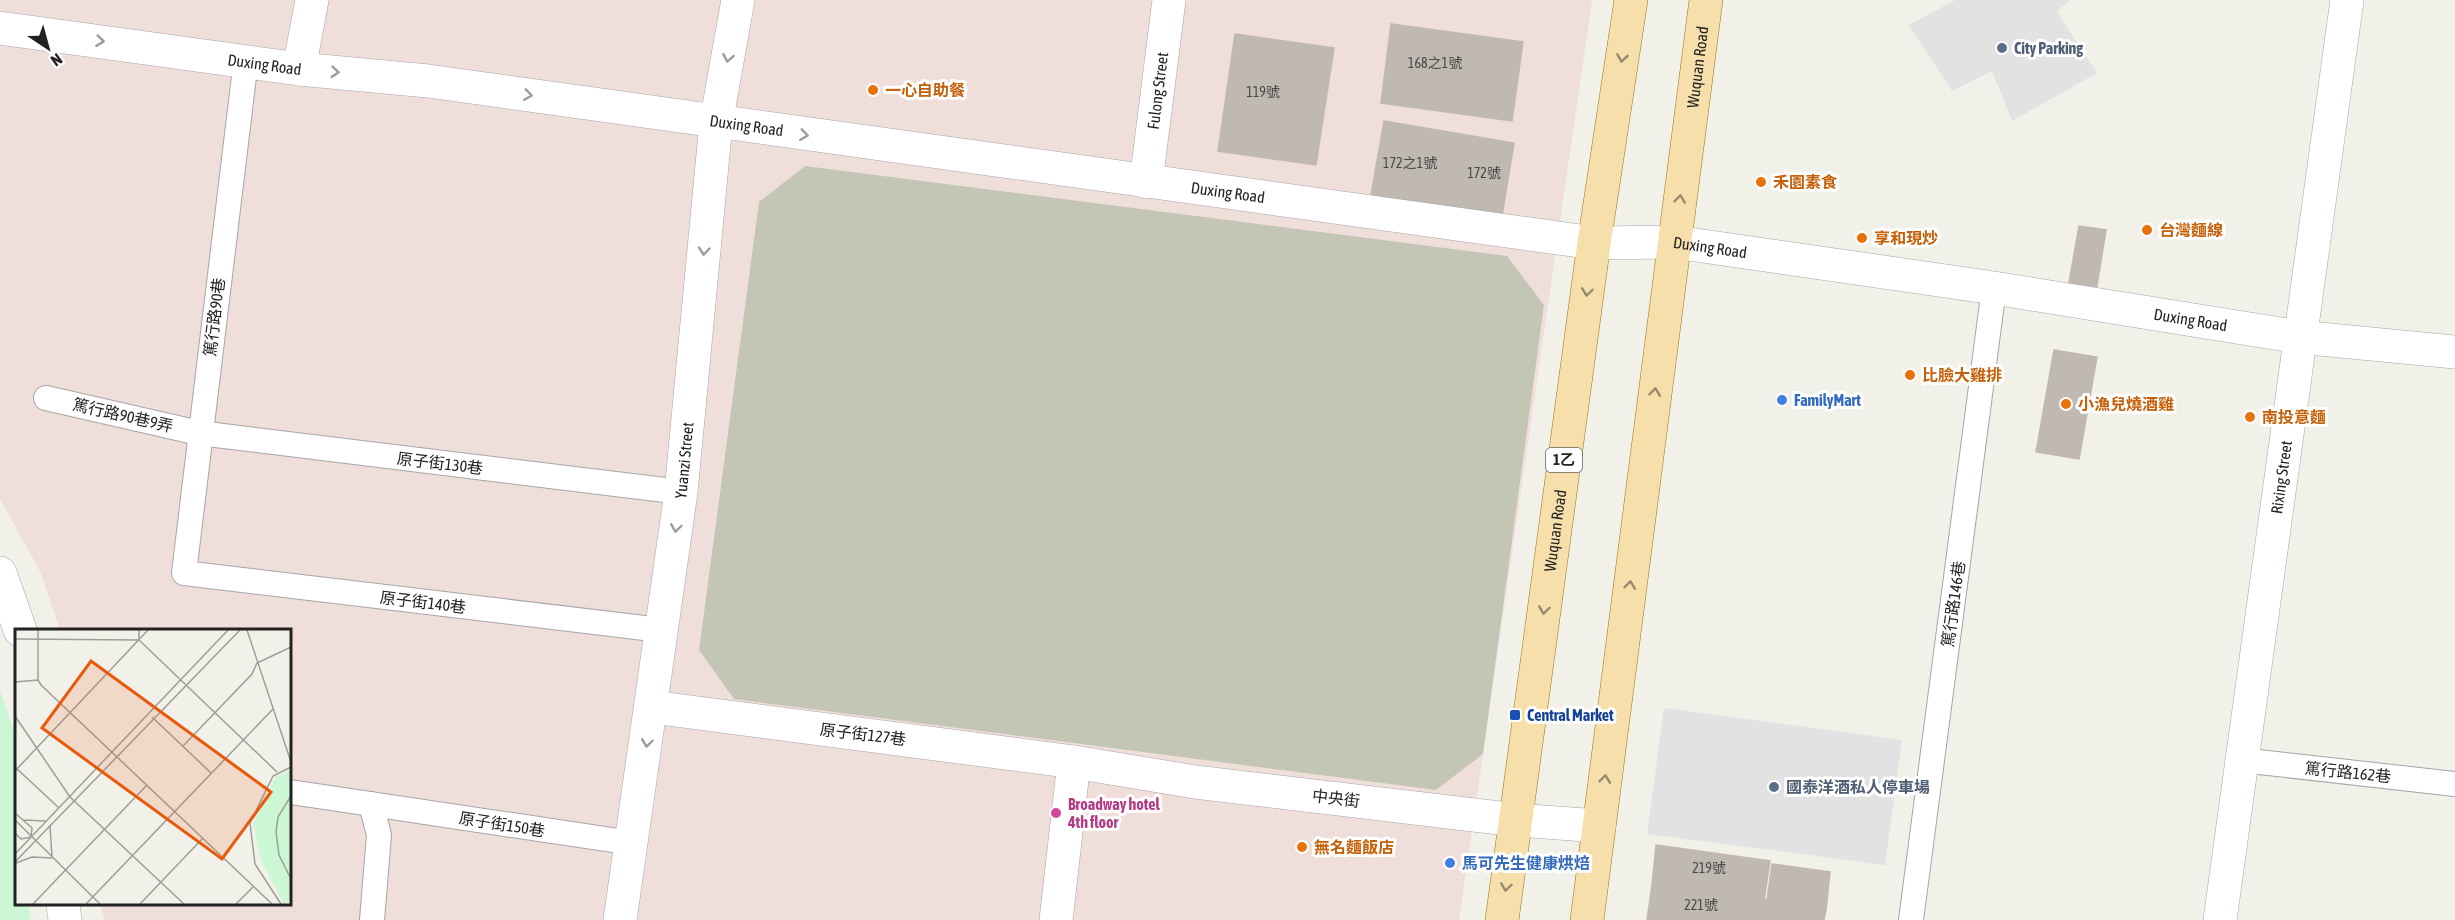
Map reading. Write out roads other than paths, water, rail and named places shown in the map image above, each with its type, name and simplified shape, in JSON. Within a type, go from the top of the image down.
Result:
[{"type":"main road","name":"Wuquan Road","points":[[1502,920],[1594,243],[1631,0]]},
{"type":"main road","name":"Wuquan Road","points":[[1587,920],[1706,0]]},
{"type":"street","points":[[299,69],[312,0]]},
{"type":"street","name":"Yuanzi Street","points":[[621,920],[681,492],[716,123],[738,0]]},
{"type":"street","name":"Fulong Street","points":[[1146,182],[1169,0]]},
{"type":"street","name":"Rixing Street","points":[[2220,920],[2347,0]]},
{"type":"street","name":"Duxing Road","points":[[0,28],[299,69],[429,81],[716,123],[1594,243],[1675,242],[1994,288],[2299,337],[2455,352]]},
{"type":"street","points":[[0,573],[20,629]]},
{"type":"street","name":"原子街127巷","points":[[652,707],[1074,762]]},
{"type":"street","points":[[1056,920],[1074,762]]},
{"type":"street","name":"中央街","points":[[1074,762],[1195,782],[1516,820],[1599,826]]},
{"type":"street","points":[[63,905],[65,920]]},
{"type":"lane","name":"篤行路90巷","points":[[184,573],[246,60]]},
{"type":"lane","name":"篤行路146巷","points":[[1911,920],[1994,288]]},
{"type":"lane","name":"篤行路90巷9弄","points":[[46,398],[200,433]]},
{"type":"lane","name":"原子街130巷","points":[[200,433],[681,492]]},
{"type":"lane","name":"原子街140巷","points":[[184,573],[661,630]]},
{"type":"lane","name":"篤行路162巷","points":[[2241,760],[2455,784]]},
{"type":"lane","name":"原子街150巷","points":[[291,792],[632,843]]},
{"type":"lane","points":[[371,804],[379,835],[372,920]]},
{"type":"place","name":"City Parking","points":[[2002,48]]},
{"type":"place","name":"一心自助餐","points":[[873,90]]},
{"type":"place","name":"禾園素食","points":[[1761,182]]},
{"type":"place","name":"台灣麵線","points":[[2147,230]]},
{"type":"place","name":"享和現炒","points":[[1862,238]]},
{"type":"place","name":"比臉大雞排","points":[[1910,375]]},
{"type":"place","name":"FamilyMart","points":[[1782,400]]},
{"type":"place","name":"小漁兒燒酒雞","points":[[2066,404]]},
{"type":"place","name":"南投意麵","points":[[2250,417]]},
{"type":"place","name":"Central Market","points":[[1515,715]]},
{"type":"place","name":"國泰洋酒私人停車場","points":[[1774,787]]},
{"type":"place","name":"Broadway hotel 4th floor","points":[[1056,813]]},
{"type":"place","name":"無名麵飯店","points":[[1302,847]]},
{"type":"place","name":"馬可先生健康烘焙","points":[[1450,863]]}]
